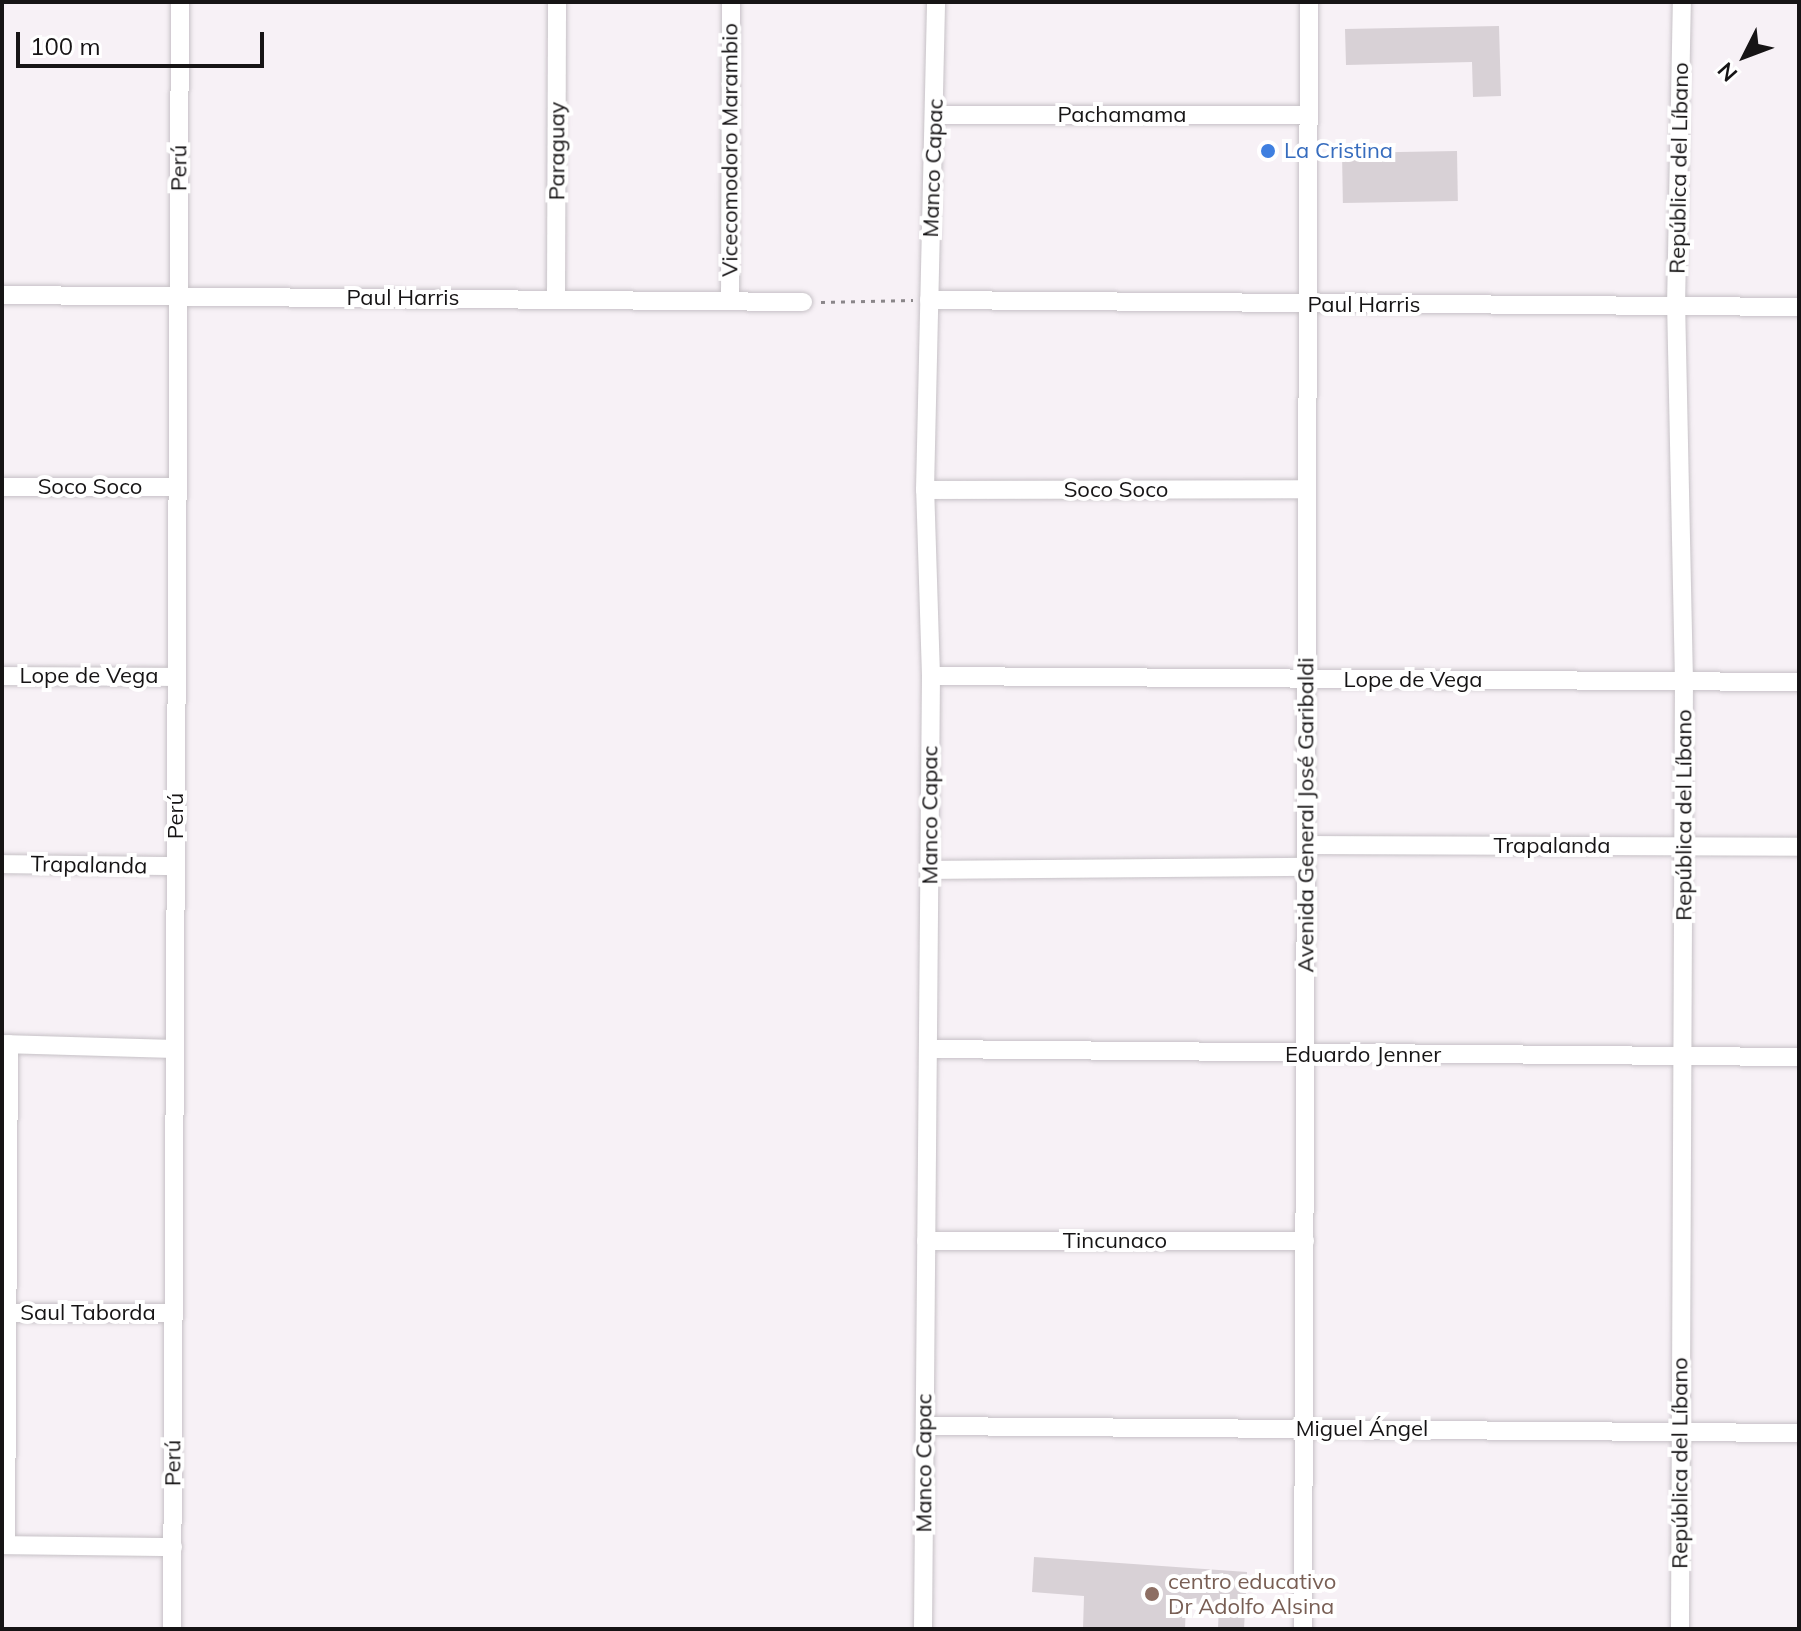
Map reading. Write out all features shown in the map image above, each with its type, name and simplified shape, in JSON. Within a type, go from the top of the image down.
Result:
[{"type":"street","name":"Perú","points":[[172,1629],[180,2]]},
{"type":"street","name":"Paraguay","points":[[556,299],[557,2]]},
{"type":"street","name":"Vicecomodoro Marambio","points":[[730,299],[731,2]]},
{"type":"street","name":"Manco Capac","points":[[923,1629],[931,676],[925,490],[936,2]]},
{"type":"street","name":"Avenida General José Garibaldi","points":[[1303,1629],[1309,2]]},
{"type":"street","name":"República del Líbano","points":[[1680,1629],[1684,682],[1676,307],[1682,2]]},
{"type":"street","name":"Pachamama","points":[[935,115],[1308,115]]},
{"type":"street","name":"Paul Harris","points":[[2,295],[803,302]]},
{"type":"street","name":"Paul Harris","points":[[929,300],[1799,307]]},
{"type":"street","name":"Soco Soco","points":[[2,487],[177,487]]},
{"type":"street","name":"Soco Soco","points":[[925,490],[1307,489]]},
{"type":"street","name":"Lope de Vega","points":[[2,676],[177,677]]},
{"type":"street","name":"Lope de Vega","points":[[931,676],[1799,682]]},
{"type":"street","name":"Trapalanda","points":[[1306,845],[1799,847]]},
{"type":"street","name":"Trapalanda","points":[[2,864],[176,866]]},
{"type":"street","points":[[929,870],[1306,867]]},
{"type":"street","points":[[173,1547],[4,1545],[6,1044],[174,1049]]},
{"type":"street","name":"Eduardo Jenner","points":[[928,1049],[1305,1055],[1799,1057]]},
{"type":"street","name":"Tincunaco","points":[[926,1241],[1305,1241]]},
{"type":"street","name":"Saul Taborda","points":[[5,1313],[174,1313]]},
{"type":"street","name":"Miguel Ángel","points":[[925,1426],[1799,1433]]},
{"type":"path","points":[[803,302],[929,300]]},
{"type":"building","points":[[1499,26],[1501,96],[1473,97],[1472,62],[1346,65],[1345,29]]},
{"type":"building","points":[[1457,151],[1458,201],[1343,203],[1342,153]]},
{"type":"building","name":"centro educativo Dr Adolfo Alsina","points":[[1034,1557],[1247,1572],[1244,1629],[1218,1629],[1219,1605],[1186,1603],[1185,1629],[1083,1629],[1084,1596],[1032,1592]]},
{"type":"place","name":"La Cristina","points":[[1268,151]]},
{"type":"place","name":"centro educativo Dr Adolfo Alsina","points":[[1152,1594]]}]
